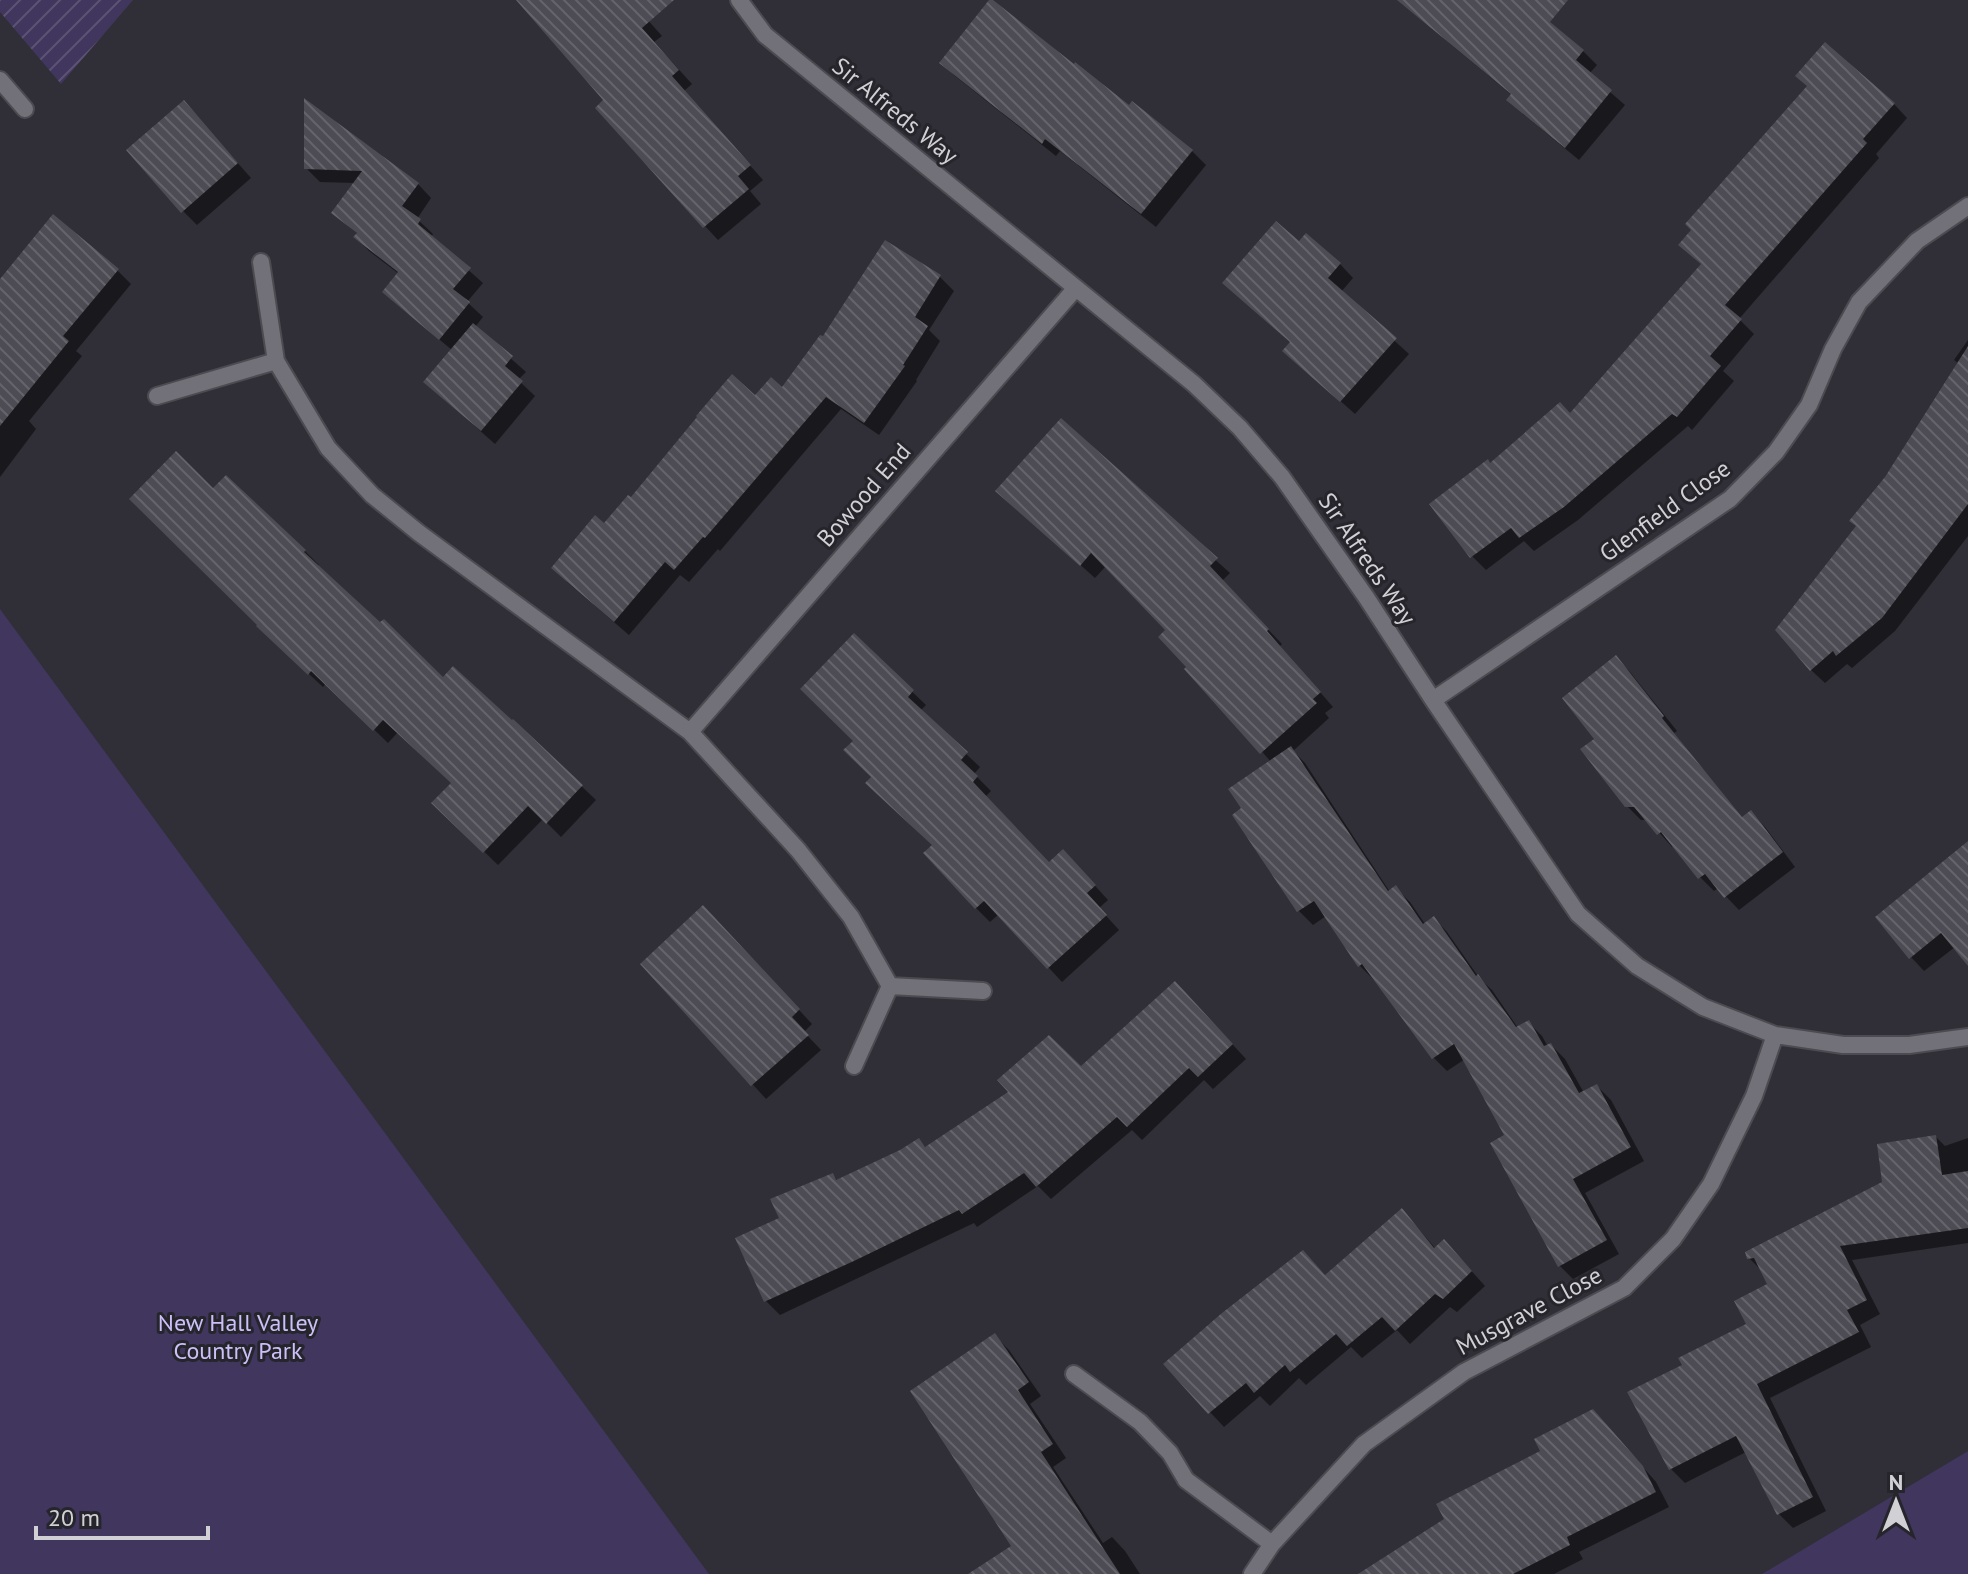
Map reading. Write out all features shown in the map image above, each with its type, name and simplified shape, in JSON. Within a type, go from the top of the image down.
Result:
[{"type":"street","name":"Sir Alfreds Way","points":[[739,0],[765,35],[1194,384],[1248,438],[1282,477],[1366,597],[1578,914],[1637,966],[1703,1007],[1775,1035],[1843,1045],[1909,1045],[1968,1037]]},
{"type":"street","points":[[0,80],[25,109]]},
{"type":"street","name":"Glenfield Close","points":[[1433,700],[1730,499],[1776,452],[1809,405],[1833,349],[1859,302],[1917,241],[1968,206]]},
{"type":"street","points":[[261,262],[276,361],[328,448],[372,495],[419,533],[690,732],[798,850],[851,917],[890,986]]},
{"type":"street","name":"Bowood End","points":[[690,732],[1075,289]]},
{"type":"street","points":[[157,396],[276,361]]},
{"type":"street","points":[[890,986],[983,991]]},
{"type":"street","points":[[854,1066],[890,986]]},
{"type":"street","name":"Musgrave Close","points":[[1252,1574],[1272,1544],[1364,1444],[1464,1372],[1624,1288],[1673,1239],[1711,1184],[1754,1096],[1775,1035]]},
{"type":"street","points":[[1074,1374],[1140,1422],[1170,1453],[1186,1480],[1272,1544]]},
{"type":"green space","points":[[0,0],[133,0],[61,84],[0,12]]},
{"type":"green space","name":"New Hall Valley Country Park","points":[[0,609],[709,1574],[0,1574]]},
{"type":"green space","points":[[1968,1451],[1968,1574],[1762,1574]]},
{"type":"building","points":[[516,0],[674,0],[642,28],[679,70],[672,76],[751,165],[738,176],[749,189],[703,228],[595,108],[603,100]]},
{"type":"building","points":[[989,0],[1129,105],[1132,101],[1193,150],[1141,214],[1045,139],[1042,144],[939,63]]},
{"type":"building","points":[[1397,0],[1568,0],[1550,22],[1584,50],[1576,60],[1612,90],[1565,148],[1506,100],[1511,94]]},
{"type":"building","points":[[1825,42],[1895,103],[1863,139],[1867,143],[1725,305],[1742,319],[1710,356],[1721,366],[1677,417],[1672,414],[1564,507],[1519,538],[1511,528],[1470,558],[1429,504],[1488,459],[1490,463],[1560,402],[1570,413],[1701,264],[1678,245],[1691,230],[1685,224],[1807,86],[1795,76]]},
{"type":"building","points":[[304,98],[419,183],[402,206],[421,219],[418,224],[471,268],[453,289],[470,302],[439,340],[382,292],[398,272],[353,237],[357,233],[331,213],[362,171],[304,169]]},
{"type":"building","points":[[184,100],[238,163],[181,213],[126,150]]},
{"type":"building","points":[[53,214],[119,269],[63,336],[69,341],[0,426],[0,279]]},
{"type":"building","points":[[1276,221],[1299,241],[1306,233],[1341,263],[1328,278],[1397,338],[1340,402],[1282,351],[1290,342],[1222,283]]},
{"type":"building","points":[[885,240],[941,275],[915,317],[928,326],[905,366],[864,423],[826,397],[705,538],[674,570],[665,562],[614,622],[551,568],[595,515],[604,523],[628,495],[631,497],[732,374],[755,395],[771,377],[782,387],[820,335],[823,336]]},
{"type":"building","points":[[473,323],[513,356],[505,366],[523,381],[481,431],[423,382]]},
{"type":"building","points":[[1968,346],[1968,504],[1882,618],[1836,656],[1833,651],[1810,671],[1775,630],[1856,526],[1849,521],[1885,477]]},
{"type":"building","points":[[1061,418],[1218,558],[1210,566],[1269,629],[1267,631],[1321,692],[1313,699],[1317,703],[1260,754],[1158,637],[1165,630],[1091,553],[1080,566],[995,491]]},
{"type":"building","points":[[176,451],[213,488],[226,475],[306,550],[304,552],[380,622],[384,619],[443,677],[453,666],[583,785],[546,824],[528,806],[483,853],[431,803],[451,783],[383,720],[373,731],[311,671],[308,675],[129,499]]},
{"type":"building","points":[[854,633],[914,690],[908,697],[968,752],[961,760],[978,776],[973,782],[1049,862],[1063,849],[1096,885],[1087,893],[1107,915],[1047,969],[984,901],[975,909],[923,853],[932,845],[865,783],[871,777],[843,750],[853,741],[800,689]]},
{"type":"building","points":[[1616,655],[1742,817],[1751,810],[1783,852],[1724,898],[1705,874],[1698,879],[1661,832],[1657,835],[1634,807],[1625,807],[1580,749],[1594,739],[1562,698]]},
{"type":"building","points":[[1291,746],[1388,891],[1396,885],[1423,924],[1434,916],[1516,1027],[1529,1020],[1544,1046],[1551,1043],[1579,1093],[1597,1084],[1631,1147],[1573,1179],[1607,1240],[1558,1267],[1490,1143],[1504,1135],[1454,1044],[1432,1059],[1362,964],[1358,967],[1314,901],[1297,912],[1232,815],[1241,808],[1228,789]]},
{"type":"building","points":[[1968,841],[1968,966],[1941,933],[1909,959],[1875,917]]},
{"type":"building","points":[[703,905],[800,1009],[792,1017],[809,1035],[751,1086],[640,964]]},
{"type":"building","points":[[1175,981],[1233,1044],[1198,1077],[1189,1068],[1127,1127],[1117,1117],[1036,1187],[1024,1173],[962,1214],[959,1210],[764,1302],[735,1238],[779,1218],[770,1199],[833,1173],[836,1180],[919,1138],[925,1147],[1008,1092],[997,1080],[1049,1035],[1081,1066]]},
{"type":"building","points":[[1936,1135],[1942,1175],[1968,1171],[1968,1228],[1840,1246],[1867,1300],[1847,1310],[1859,1332],[1757,1384],[1813,1497],[1777,1515],[1736,1436],[1669,1470],[1627,1392],[1682,1365],[1678,1358],[1746,1324],[1734,1301],[1767,1284],[1754,1258],[1747,1259],[1745,1252],[1882,1182],[1877,1144]]},
{"type":"building","points":[[1402,1208],[1434,1248],[1444,1239],[1472,1271],[1443,1299],[1435,1294],[1395,1331],[1382,1317],[1347,1346],[1336,1334],[1290,1372],[1285,1365],[1254,1393],[1246,1383],[1208,1414],[1163,1364],[1303,1250],[1325,1275]]},
{"type":"building","points":[[995,1333],[1029,1382],[1018,1390],[1053,1444],[1041,1452],[1120,1574],[968,1574],[1011,1546],[910,1391]]},
{"type":"building","points":[[1593,1409],[1643,1466],[1656,1492],[1567,1537],[1570,1545],[1513,1574],[1358,1574],[1444,1519],[1436,1504],[1540,1451],[1534,1439]]}]
